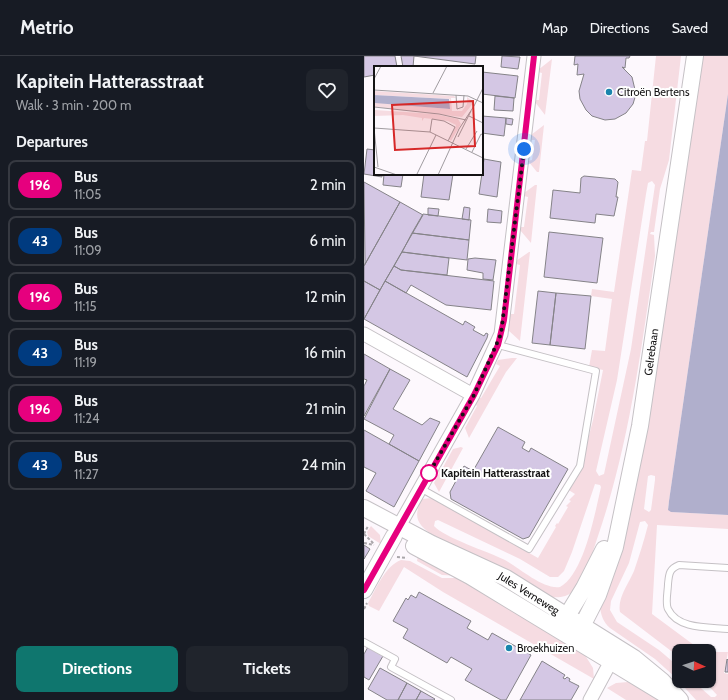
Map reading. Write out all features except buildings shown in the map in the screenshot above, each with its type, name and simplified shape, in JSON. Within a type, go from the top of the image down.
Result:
[{"type":"street","points":[[364,590],[420,488],[474,395],[498,345],[504,320],[534,56]]},
{"type":"street","name":"Gelrebaan","points":[[563,623],[596,567],[606,545],[621,486],[632,426],[677,130],[684,56]]},
{"type":"street","name":"Gelrebaan","points":[[578,633],[598,594],[615,547],[640,426],[695,56]]},
{"type":"street","points":[[364,334],[474,395]]},
{"type":"street","name":"Jules Verneweg","points":[[364,508],[397,531]]},
{"type":"street","name":"Jules Verneweg","points":[[364,517],[432,544],[496,572],[578,633],[610,663],[674,700]]},
{"type":"street","name":"Jules Verneweg","points":[[578,633],[634,658],[662,681],[680,700]]},
{"type":"street","points":[[590,700],[610,663]]},
{"type":"lane","points":[[420,488],[529,549],[580,466],[596,371],[498,345]]},
{"type":"lane","points":[[728,568],[679,565],[673,567],[669,572],[667,606],[672,615],[691,626],[728,629]]},
{"type":"lane","points":[[365,643],[395,659],[391,667],[451,700]]},
{"type":"path","points":[[364,543],[375,545]]},
{"type":"shaded area","points":[[656,56],[681,56],[669,160],[660,189],[654,232],[651,232],[650,234],[654,235],[655,256],[645,327],[633,398],[618,467],[609,502],[582,579],[568,595],[551,597],[434,536],[424,528],[418,520],[417,511],[422,499],[432,498],[538,558],[556,527],[555,526],[557,523],[558,524],[568,507],[566,506],[571,501],[569,500],[575,494],[567,489],[583,459],[593,420],[603,370],[589,367],[592,350],[605,351],[612,299],[591,296],[592,289],[614,292],[632,170],[641,171],[645,141],[647,141]],"holes":[[[652,181],[655,185],[631,349],[604,474],[599,476],[596,471],[617,380],[648,183]],[[595,484],[600,485],[601,487],[592,527],[582,557],[576,570],[560,587],[554,587],[539,582],[505,560],[447,535],[434,526],[435,521],[438,520],[520,559],[550,577],[558,577],[564,571],[572,552]]]},
{"type":"shaded area","points":[[698,56],[728,56],[728,94],[668,508],[672,512],[728,515],[728,529],[657,525],[652,614],[693,644],[672,644],[672,652],[620,612],[620,601],[634,571],[648,525],[645,521],[640,522],[629,563],[611,601],[610,610],[617,622],[659,650],[672,661],[672,674],[655,659],[610,628],[601,613],[600,607],[622,547],[636,489]],"holes":[[[648,476],[655,476],[651,510],[649,512],[644,509]]]},
{"type":"shaded area","points":[[552,59],[545,115],[535,102],[535,100],[539,100],[542,73],[538,72],[538,70]]},
{"type":"shaded area","points":[[544,125],[539,172],[537,172],[528,161],[532,160],[535,140],[530,140],[531,135]]},
{"type":"shaded area","points":[[537,185],[531,243],[520,230],[520,227],[524,227],[528,197],[524,196],[524,193]]},
{"type":"shaded area","points":[[529,252],[520,341],[508,330],[510,314],[514,314],[520,265],[516,264],[516,261]]},
{"type":"shaded area","points":[[517,358],[506,372],[469,438],[465,428],[477,406],[474,403],[478,397],[481,398],[500,366],[496,364],[498,360]]},
{"type":"shaded area","points":[[463,448],[439,492],[434,483],[439,473],[436,471],[438,467],[442,469],[453,449]]},
{"type":"shaded area","points":[[371,526],[380,535],[381,544],[368,536],[367,532]]},
{"type":"shaded area","points":[[418,555],[461,576],[442,575],[417,561]]},
{"type":"shaded area","points":[[401,560],[410,561],[442,578],[462,578],[585,655],[593,668],[594,679],[443,592],[404,567],[379,611],[369,606],[368,603],[390,567]]},
{"type":"shaded area","points":[[716,652],[728,652],[724,673],[728,674],[728,700],[696,700],[685,688],[701,688],[711,697],[715,697],[717,695],[710,688],[716,688]]},
{"type":"shaded area","points":[[628,682],[660,700],[626,700],[607,688],[616,683]]},
{"type":"water","points":[[728,94],[728,515],[671,512],[668,510],[669,501]]},
{"type":"bus line","name":"196","points":[[364,590],[474,395],[498,345],[504,320],[534,56]]},
{"type":"place","name":"Citroën Bertens","points":[[609,92]]},
{"type":"place","name":"Kapitein Hatterasstraat","points":[[429,473]]},
{"type":"place","name":"Broekhuizen","points":[[509,648]]},
{"type":"route","points":[[429,473],[428,475],[474,395],[498,345],[504,320],[524,149]]}]
